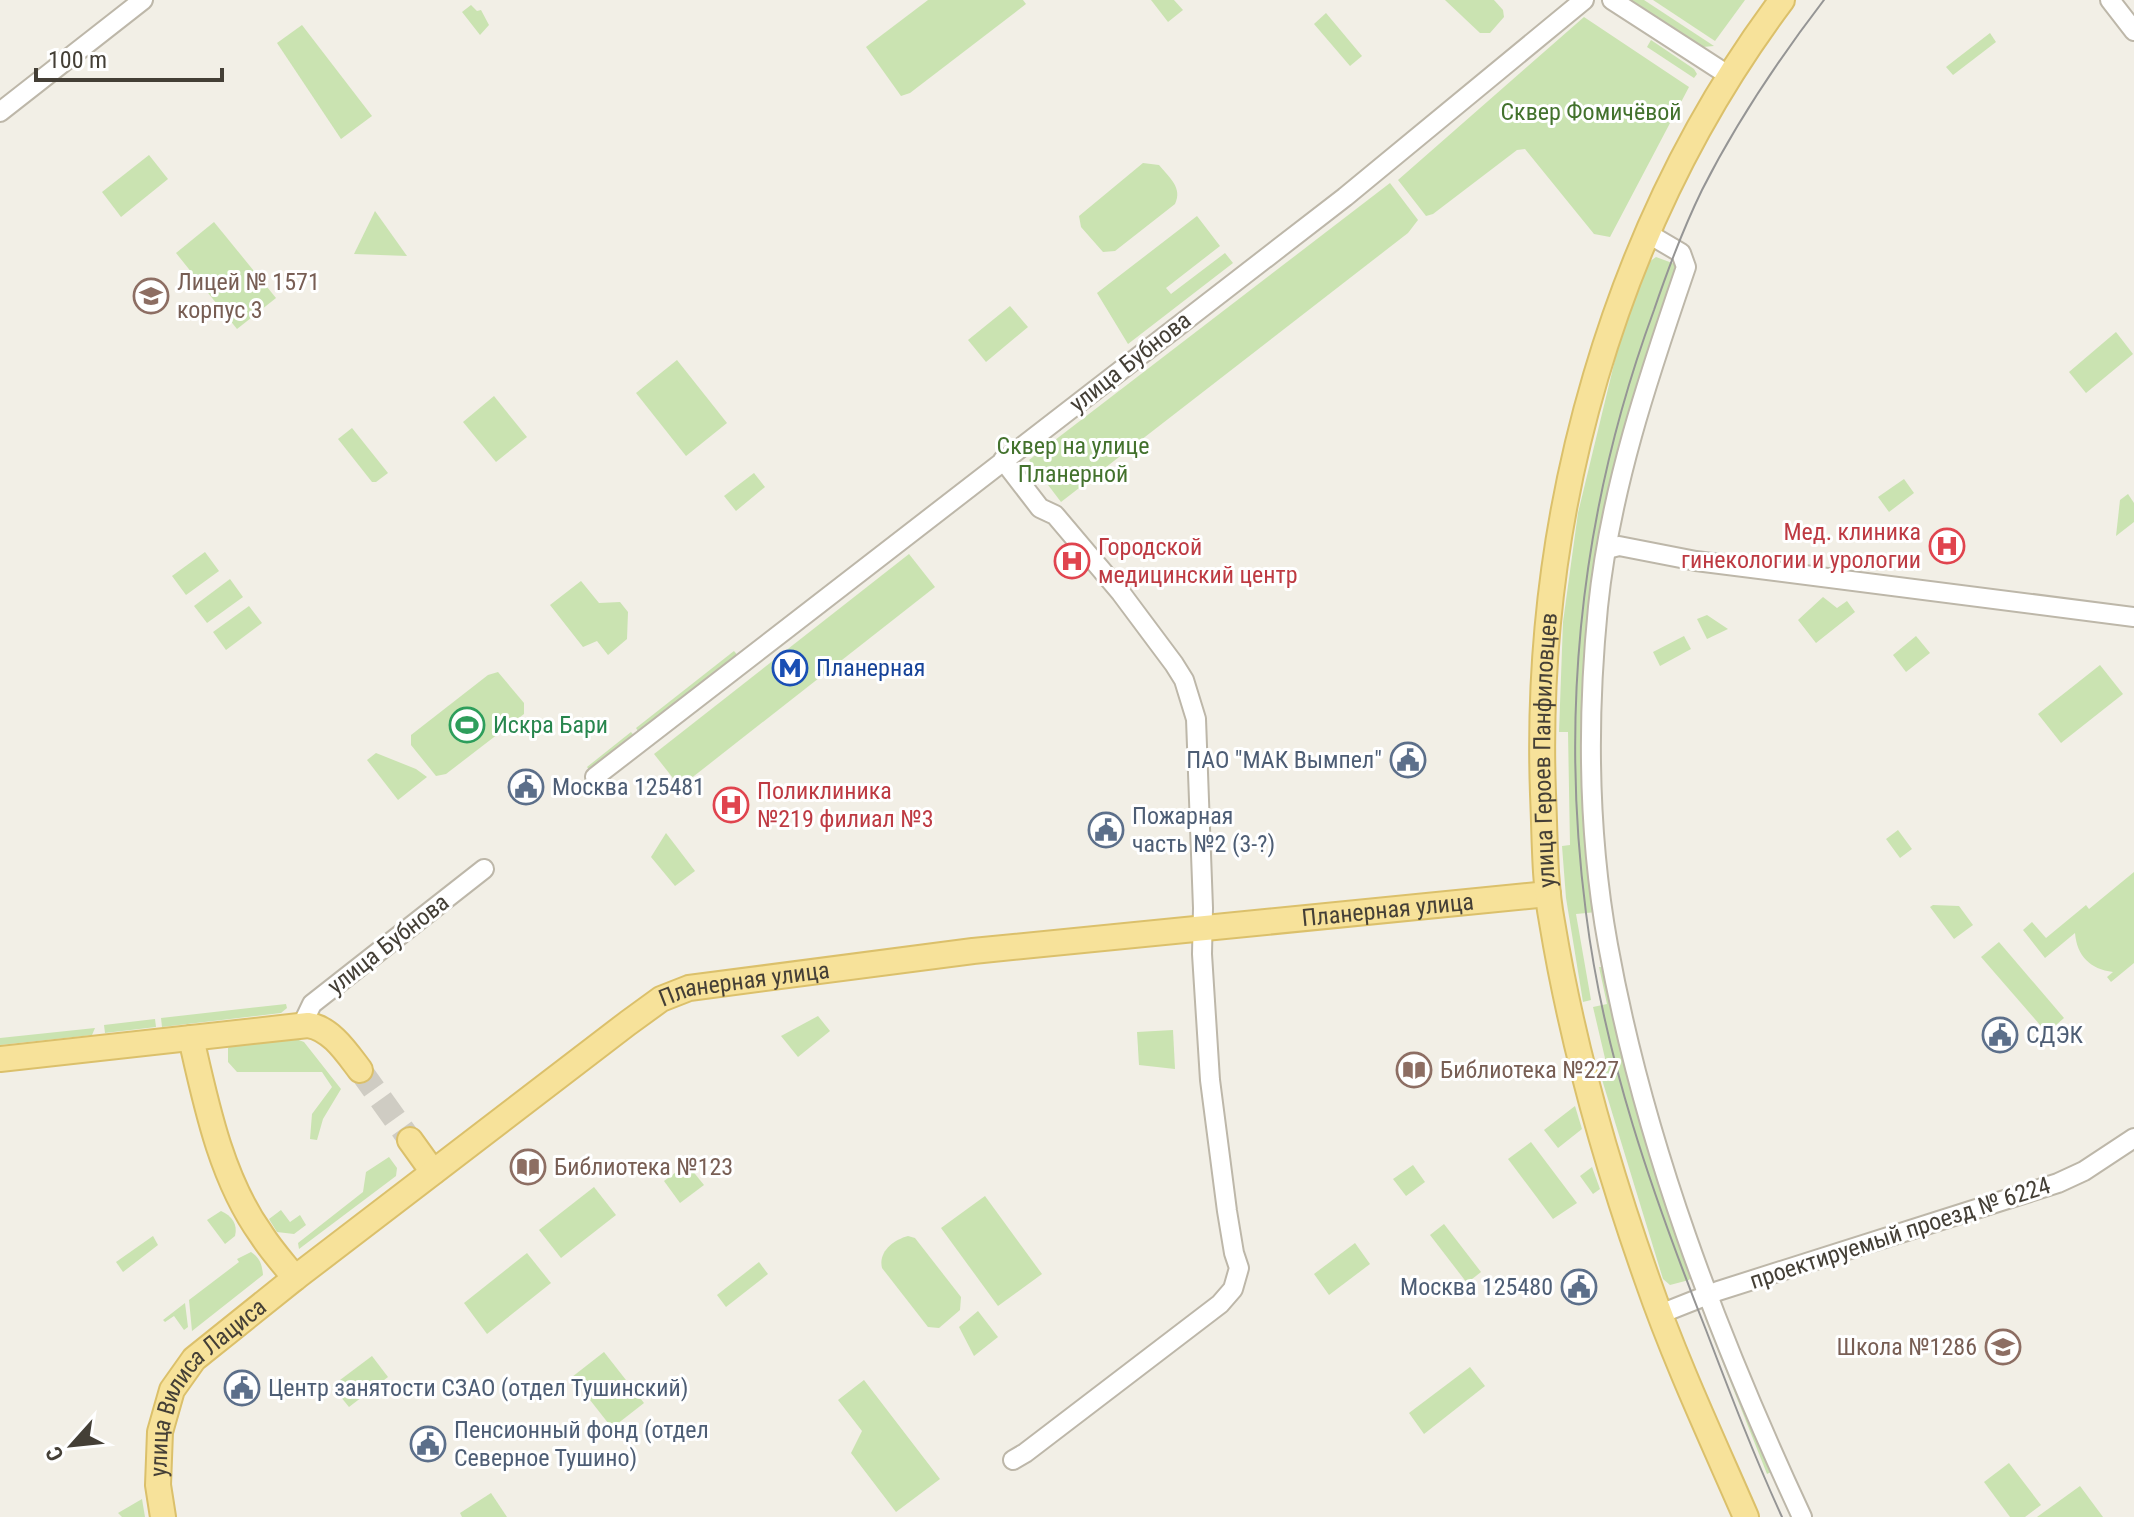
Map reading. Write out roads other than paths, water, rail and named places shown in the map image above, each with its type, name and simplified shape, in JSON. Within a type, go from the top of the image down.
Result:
[{"type":"main road","name":"улица Героев Панфиловцев","points":[[1746,1517],[1660,1314],[1588,1091],[1551,919],[1542,733],[1554,565],[1564,507],[1603,355],[1647,233],[1728,75],[1782,0]]},
{"type":"main road","name":"Планерная улица","points":[[295,1278],[636,1017],[679,990],[964,952],[1548,894]]},
{"type":"main road","points":[[0,1059],[315,1025],[328,1034],[360,1070]]},
{"type":"main road","points":[[191,1038],[213,1127],[237,1192],[260,1233],[295,1278]]},
{"type":"main road","points":[[410,1140],[433,1172]]},
{"type":"main road","name":"улица Вилиса Лациса","points":[[163,1517],[158,1485],[158,1455],[160,1432],[172,1390],[184,1371],[205,1349],[295,1278]]},
{"type":"street","points":[[0,112],[143,0]]},
{"type":"street","name":"улица Бубнова","points":[[595,777],[1345,197],[1584,0]]},
{"type":"street","points":[[1612,0],[1728,75]]},
{"type":"street","points":[[2110,0],[2134,31]]},
{"type":"street","points":[[1647,233],[1681,253],[1686,267],[1627,448],[1598,607],[1592,734],[1594,821],[1603,914],[1620,1001],[1656,1147],[1706,1295],[1802,1517]]},
{"type":"street","points":[[1003,460],[1040,508],[1055,515],[1118,589],[1174,664],[1192,701],[1196,719],[1202,954],[1210,1080],[1230,1233],[1239,1268],[1238,1279],[1220,1304],[1013,1460]]},
{"type":"street","points":[[1607,549],[1619,546],[1696,561],[2134,617]]},
{"type":"street","name":"улица Бубнова","points":[[302,1025],[312,1004],[484,869]]},
{"type":"street","name":"проектируемый проезд № 6224","points":[[1660,1314],[1706,1295],[2058,1183],[2084,1171],[2134,1138]]},
{"type":"tunnel","points":[[360,1070],[410,1140]]},
{"type":"tram line","points":[[1782,1517],[1742,1424],[1667,1229],[1618,1073],[1594,967],[1586,913],[1578,835],[1575,759],[1577,682],[1583,607],[1609,458],[1629,384],[1665,279],[1695,205],[1729,140],[1774,69],[1824,0]]},
{"type":"place","name":"Лицей № 1571 корпус 3","points":[[151,296]]},
{"type":"place","name":"Мед. клиника гинекологии и урологии","points":[[1947,546]]},
{"type":"place","name":"Городской медицинский центр","points":[[1072,561]]},
{"type":"place","name":"Планерная","points":[[790,668]]},
{"type":"place","name":"Искра Бари","points":[[467,725]]},
{"type":"place","name":"ПАО \"МАК Вымпел\"","points":[[1408,760]]},
{"type":"place","name":"Москва 125481","points":[[526,787]]},
{"type":"place","name":"Поликлиника №219 филиал №3","points":[[731,805]]},
{"type":"place","name":"Пожарная часть №2 (3-?)","points":[[1106,830]]},
{"type":"place","name":"СДЭК","points":[[2000,1035]]},
{"type":"place","name":"Библиотека №227","points":[[1414,1070]]},
{"type":"place","name":"Библиотека №123","points":[[528,1167]]},
{"type":"place","name":"Москва 125480","points":[[1579,1287]]},
{"type":"place","name":"Школа №1286","points":[[2003,1347]]},
{"type":"place","name":"Центр занятости СЗАО (отдел Тушинский)","points":[[242,1388]]},
{"type":"place","name":"Пенсионный фонд (отдел Северное Тушино)","points":[[428,1444]]},
{"type":"park label","name":"Сквер Фомичёвой","points":[[1591,112]]},
{"type":"park label","name":"Сквер на улице Планерной","points":[[1073,460]]}]
